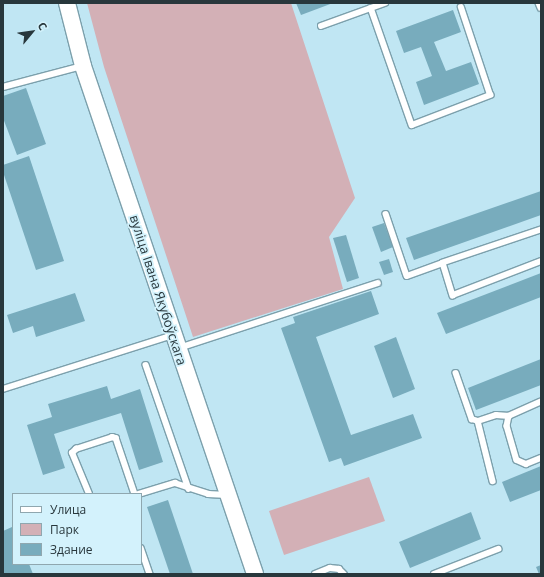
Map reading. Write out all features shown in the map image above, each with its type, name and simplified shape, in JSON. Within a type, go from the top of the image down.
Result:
[{"type":"street","name":"вуліца Івана Якубоўскага","points":[[67,3],[83,66],[175,342],[230,495],[255,574]]},
{"type":"lane","points":[[320,26],[385,3]]},
{"type":"lane","points":[[539,3],[541,8]]},
{"type":"lane","points":[[371,8],[412,125],[490,94],[460,8]]},
{"type":"lane","points":[[3,87],[83,66]]},
{"type":"lane","points":[[386,214],[407,276],[541,230]]},
{"type":"lane","points":[[443,264],[453,295],[541,262]]},
{"type":"lane","points":[[3,389],[175,342],[378,283]]},
{"type":"lane","points":[[146,365],[189,489]]},
{"type":"lane","points":[[456,373],[472,419],[478,421],[496,415],[509,416],[541,402]]},
{"type":"lane","points":[[509,416],[507,426],[517,460],[526,464],[541,458]]},
{"type":"lane","points":[[478,421],[493,481]]},
{"type":"lane","points":[[89,493],[72,453],[76,449],[112,437],[116,438],[135,493]]},
{"type":"lane","points":[[142,493],[175,483],[189,489],[230,495]]},
{"type":"lane","points":[[434,574],[498,549]]},
{"type":"lane","points":[[142,551],[150,574]]},
{"type":"lane","points":[[315,574],[330,568],[339,569],[344,574]]},
{"type":"green space","points":[[87,3],[291,3],[355,198],[329,237],[343,289],[193,337],[104,67]]},
{"type":"green space","points":[[369,477],[385,521],[284,555],[269,511]]},
{"type":"building","points":[[296,3],[333,3],[301,15]]},
{"type":"building","points":[[453,10],[461,32],[434,42],[446,71],[471,62],[479,84],[424,105],[416,82],[432,76],[421,47],[404,53],[396,31]]},
{"type":"building","points":[[26,88],[46,144],[17,155],[3,118],[3,96]]},
{"type":"building","points":[[29,156],[64,261],[36,270],[3,172],[3,165]]},
{"type":"building","points":[[541,191],[541,215],[414,260],[406,238]]},
{"type":"building","points":[[384,223],[393,247],[381,252],[372,227]]},
{"type":"building","points":[[346,235],[359,278],[347,282],[333,238]]},
{"type":"building","points":[[389,259],[393,272],[384,275],[379,262]]},
{"type":"building","points":[[541,273],[541,297],[446,334],[437,313]]},
{"type":"building","points":[[371,291],[379,314],[316,337],[351,435],[413,414],[422,438],[344,466],[341,458],[329,462],[281,328],[295,323],[293,317]]},
{"type":"building","points":[[75,293],[85,321],[36,337],[33,326],[13,333],[7,315]]},
{"type":"building","points":[[396,337],[415,389],[393,398],[374,346]]},
{"type":"building","points":[[541,359],[541,385],[476,410],[468,388]]},
{"type":"building","points":[[107,386],[111,399],[140,389],[163,462],[139,470],[121,413],[54,434],[65,468],[43,475],[27,425],[52,417],[48,404]]},
{"type":"building","points":[[541,466],[541,490],[510,502],[502,482]]},
{"type":"building","points":[[168,500],[193,574],[170,574],[147,507]]},
{"type":"building","points":[[471,512],[481,539],[410,568],[399,542]]},
{"type":"building","points":[[12,527],[12,565],[29,565],[33,574],[3,574],[3,531]]},
{"type":"building","points":[[541,565],[541,574],[539,574],[536,567]]}]
